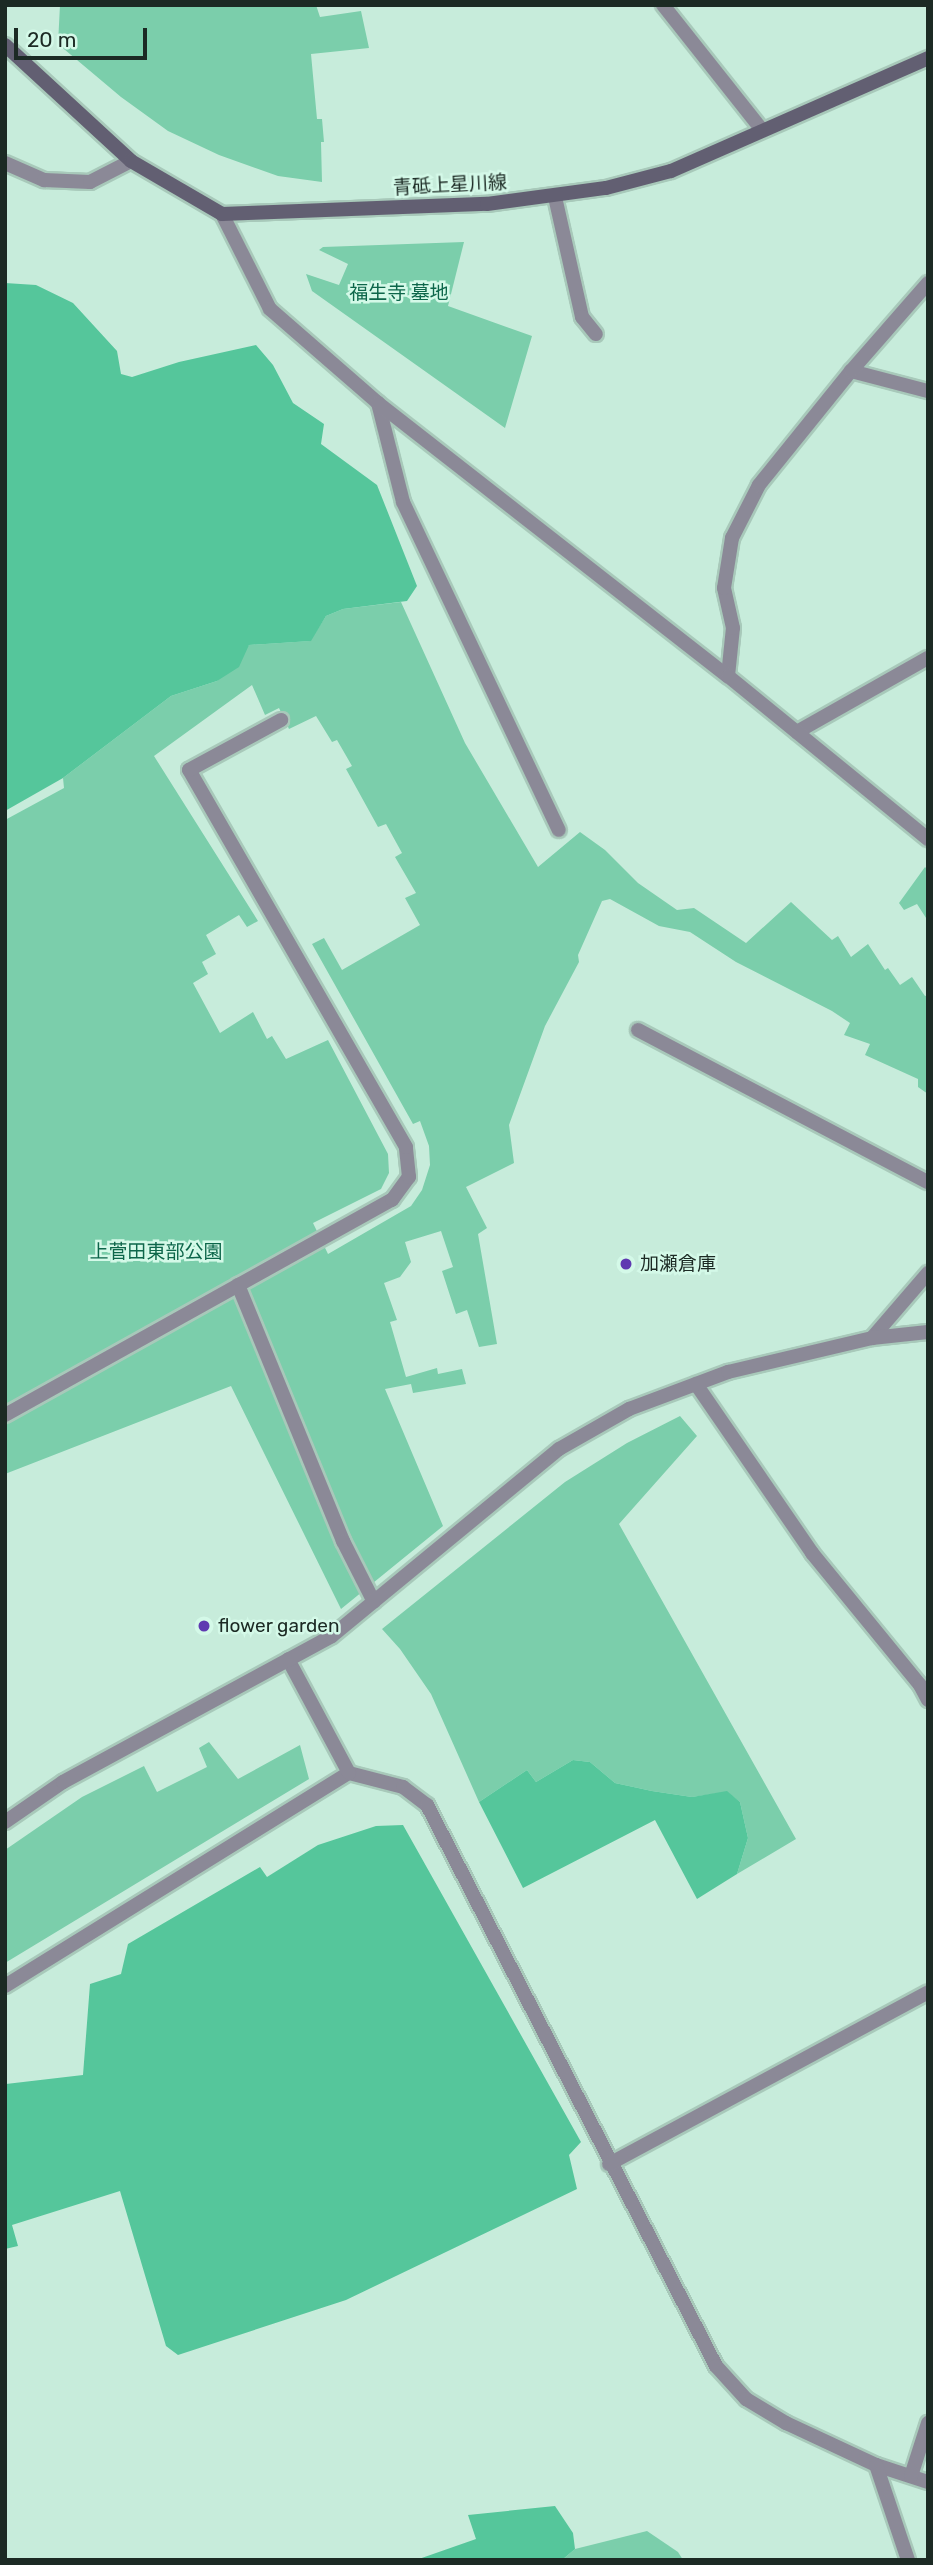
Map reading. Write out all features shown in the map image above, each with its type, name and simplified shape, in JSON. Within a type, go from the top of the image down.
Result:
[{"type":"main road","points":[[5,46],[131,161],[222,214]]},
{"type":"main road","name":"青砥上星川線","points":[[222,214],[487,204],[555,197],[671,171],[928,58]]},
{"type":"street","points":[[663,5],[762,130]]},
{"type":"street","points":[[5,163],[44,180],[90,182],[131,161]]},
{"type":"street","points":[[555,197],[582,317],[596,334]]},
{"type":"street","points":[[222,214],[270,309],[378,403],[728,676],[928,839]]},
{"type":"street","points":[[728,676],[733,628],[724,588],[732,538],[759,485],[851,371],[928,283]]},
{"type":"street","points":[[851,371],[928,391]]},
{"type":"street","points":[[378,403],[403,502],[559,830]]},
{"type":"street","points":[[797,732],[928,658]]},
{"type":"street","points":[[5,1415],[392,1200],[408,1177],[406,1147],[189,770],[281,720]]},
{"type":"street","points":[[638,1030],[928,1182]]},
{"type":"street","points":[[872,1338],[928,1273]]},
{"type":"street","points":[[238,1285],[343,1541],[374,1602]]},
{"type":"street","points":[[5,1822],[63,1782],[332,1636],[559,1449],[629,1409],[728,1372],[872,1338],[928,1332]]},
{"type":"street","points":[[696,1384],[812,1553],[920,1685],[928,1700]]},
{"type":"street","points":[[288,1659],[349,1773]]},
{"type":"street","points":[[5,1986],[349,1773],[403,1787],[427,1805],[609,2164],[716,2366],[746,2399],[786,2423],[876,2465],[928,2482]]},
{"type":"street","points":[[609,2164],[928,1992]]},
{"type":"street","points":[[911,2476],[928,2423]]},
{"type":"street","points":[[876,2465],[908,2560]]},
{"type":"green space","points":[[60,5],[316,5],[320,17],[361,11],[369,48],[311,54],[317,119],[322,119],[324,142],[321,142],[322,182],[278,176],[219,155],[168,131],[121,97],[58,44]]},
{"type":"green space","name":"福生寺 墓地","points":[[464,242],[448,306],[532,336],[505,428],[312,291],[306,274],[339,285],[348,264],[319,250],[323,247]]},
{"type":"green space","points":[[5,283],[36,285],[73,303],[117,351],[121,374],[132,377],[179,362],[256,345],[273,365],[293,403],[324,424],[321,444],[377,485],[417,586],[407,601],[343,609],[326,616],[311,641],[249,645],[239,667],[217,681],[171,696],[63,778],[5,811]]},
{"type":"green space","name":"上菅田東部公園","points":[[401,602],[465,743],[538,867],[580,832],[605,850],[638,883],[677,910],[694,908],[746,943],[791,902],[832,940],[838,936],[851,957],[868,944],[885,970],[888,968],[900,985],[912,977],[925,996],[928,995],[928,1094],[918,1087],[918,1079],[865,1055],[870,1044],[844,1035],[850,1023],[832,1011],[736,962],[690,932],[659,926],[610,899],[602,901],[578,955],[579,962],[545,1026],[509,1125],[514,1163],[466,1187],[487,1228],[478,1234],[497,1344],[479,1347],[467,1310],[456,1314],[442,1271],[453,1267],[441,1231],[405,1242],[411,1262],[400,1277],[384,1283],[397,1320],[390,1322],[406,1377],[437,1368],[438,1374],[462,1369],[466,1384],[413,1393],[411,1384],[385,1389],[443,1526],[341,1609],[231,1386],[5,1474],[5,820],[64,788],[63,778],[171,696],[217,681],[249,645],[310,641],[326,616],[343,609]],"holes":[[[252,685],[265,715],[279,708],[289,729],[316,716],[332,742],[337,740],[352,766],[346,769],[378,827],[386,824],[402,853],[395,857],[416,893],[405,898],[420,925],[342,970],[324,938],[312,944],[413,1124],[420,1121],[429,1146],[430,1165],[422,1190],[411,1206],[328,1254],[313,1223],[381,1189],[389,1173],[388,1154],[328,1040],[286,1059],[272,1036],[267,1039],[253,1012],[220,1033],[193,983],[208,974],[202,962],[216,954],[206,935],[239,915],[247,927],[258,921],[154,756]]]},
{"type":"green space","points":[[925,867],[928,870],[928,921],[917,904],[904,910],[899,903]]},
{"type":"green space","points":[[680,1416],[697,1436],[619,1524],[796,1839],[737,1874],[748,1838],[740,1802],[727,1792],[692,1797],[652,1791],[615,1783],[590,1762],[573,1760],[536,1782],[527,1770],[479,1802],[431,1694],[400,1649],[382,1629],[565,1482],[627,1443]]},
{"type":"green space","points":[[209,1742],[238,1779],[300,1745],[309,1779],[5,1963],[5,1850],[82,1797],[144,1766],[157,1792],[207,1767],[199,1748]]},
{"type":"green space","points":[[573,1760],[590,1762],[615,1783],[652,1791],[692,1797],[727,1791],[740,1802],[748,1838],[737,1874],[697,1899],[655,1820],[523,1888],[479,1802],[527,1770],[536,1782]]},
{"type":"green space","points":[[403,1825],[581,2142],[569,2155],[577,2189],[346,2300],[178,2355],[166,2346],[120,2191],[12,2225],[18,2246],[5,2249],[5,2086],[83,2075],[90,1984],[121,1974],[128,1944],[260,1867],[267,1877],[318,1845],[376,1826]]},
{"type":"green space","points":[[555,2506],[573,2533],[575,2549],[562,2560],[416,2560],[476,2539],[468,2515]]},
{"type":"green space","points":[[647,2531],[678,2552],[683,2560],[562,2560],[575,2549]]},
{"type":"place","name":"加瀬倉庫","points":[[626,1264]]},
{"type":"place","name":"flower garden","points":[[204,1626]]}]
